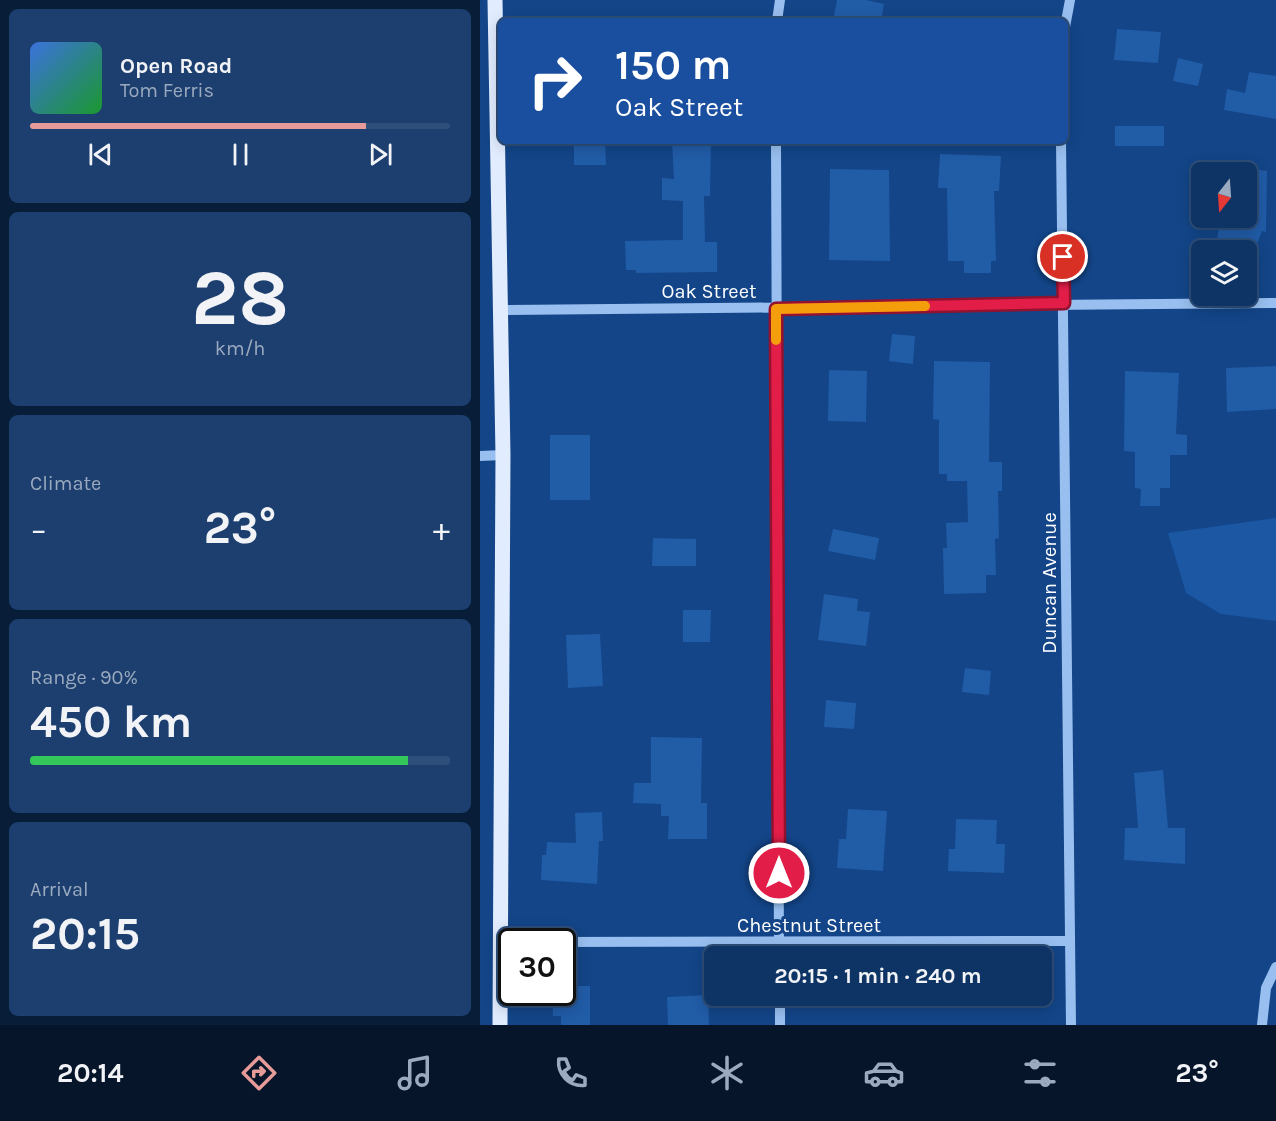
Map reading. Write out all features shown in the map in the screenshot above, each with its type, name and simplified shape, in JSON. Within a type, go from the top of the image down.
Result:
[{"type":"main road","points":[[495,0],[503,455],[506,928]]},
{"type":"main road","points":[[500,1025],[501,1006]]},
{"type":"street","points":[[777,18],[780,0]]},
{"type":"street","points":[[1067,18],[1070,0]]},
{"type":"street","points":[[776,144],[779,943]]},
{"type":"street","name":"Duncan Avenue","points":[[1061,144],[1071,1025]]},
{"type":"street","name":"Oak Street","points":[[501,310],[776,309],[1064,303],[1276,303]]},
{"type":"street","points":[[480,456],[503,455]]},
{"type":"street","name":"Chestnut Street","points":[[576,942],[1070,941]]},
{"type":"street","points":[[1262,1025],[1266,988],[1276,967]]},
{"type":"street","points":[[780,1006],[780,1025]]},
{"type":"shaded area","points":[[1276,518],[1276,621],[1221,614],[1186,593],[1168,533]]},
{"type":"building","points":[[837,0],[866,0],[884,4],[882,18],[834,18]]},
{"type":"building","points":[[1117,29],[1161,32],[1158,63],[1114,60]]},
{"type":"building","points":[[1178,58],[1203,64],[1198,86],[1173,81]]},
{"type":"building","points":[[1249,72],[1276,76],[1276,119],[1224,110],[1227,89],[1245,93]]},
{"type":"building","points":[[1115,126],[1164,126],[1164,146],[1115,146]]},
{"type":"building","points":[[574,144],[605,144],[606,165],[574,165]]},
{"type":"building","points":[[672,144],[711,144],[710,196],[704,196],[705,242],[717,242],[717,272],[636,273],[636,270],[626,270],[625,241],[683,240],[683,201],[662,200],[662,178],[674,179]]},
{"type":"building","points":[[940,154],[1001,156],[999,191],[994,191],[996,261],[991,261],[991,273],[964,273],[964,261],[948,261],[947,188],[938,188]]},
{"type":"building","points":[[830,169],[889,170],[890,261],[829,260]]},
{"type":"building","points":[[1257,170],[1267,171],[1266,232],[1262,231],[1257,244],[1257,240],[1217,240],[1219,228],[1257,228]]},
{"type":"building","points":[[892,334],[915,336],[913,364],[889,361]]},
{"type":"building","points":[[934,361],[990,362],[989,462],[1002,462],[1002,491],[998,491],[999,538],[995,539],[996,575],[986,575],[986,593],[944,594],[943,548],[947,548],[946,523],[968,522],[967,481],[947,481],[947,474],[939,474],[939,420],[933,419]]},
{"type":"building","points":[[1276,366],[1276,409],[1227,412],[1226,368]]},
{"type":"building","points":[[829,370],[867,371],[866,422],[828,421]]},
{"type":"building","points":[[1125,371],[1179,373],[1176,434],[1187,435],[1187,455],[1170,455],[1170,488],[1160,488],[1160,506],[1140,506],[1141,489],[1135,488],[1135,452],[1124,451]]},
{"type":"building","points":[[550,435],[590,435],[590,500],[550,500]]},
{"type":"building","points":[[833,529],[879,538],[875,560],[828,551]]},
{"type":"building","points":[[653,538],[696,539],[696,566],[652,566]]},
{"type":"building","points":[[824,594],[858,599],[857,611],[870,612],[866,646],[818,640]]},
{"type":"building","points":[[683,610],[711,610],[710,642],[683,642]]},
{"type":"building","points":[[600,634],[603,686],[568,688],[566,635]]},
{"type":"building","points":[[965,668],[991,671],[989,695],[962,692]]},
{"type":"building","points":[[826,700],[856,703],[854,729],[824,727]]},
{"type":"building","points":[[651,737],[702,738],[701,803],[707,803],[707,839],[668,839],[669,816],[661,816],[661,804],[633,803],[634,783],[651,783]]},
{"type":"building","points":[[1163,770],[1168,828],[1185,828],[1185,864],[1124,860],[1125,828],[1138,828],[1134,773]]},
{"type":"building","points":[[848,809],[887,811],[883,871],[837,868],[839,839],[846,839]]},
{"type":"building","points":[[602,812],[603,841],[599,841],[597,884],[541,880],[542,855],[546,855],[547,842],[576,843],[575,813]]},
{"type":"building","points":[[956,819],[997,820],[996,844],[1005,844],[1004,873],[948,871],[949,849],[955,849]]},
{"type":"building","points":[[576,986],[590,986],[590,1025],[561,1025],[561,1016],[553,1016],[553,1006],[576,1006]]},
{"type":"building","points":[[704,995],[704,1006],[708,1006],[709,1025],[668,1025],[667,997]]},
{"type":"slow traffic","points":[[776,340],[776,309],[925,306]]},
{"type":"route","points":[[779,873],[776,309],[1064,303],[1063,257]]}]
